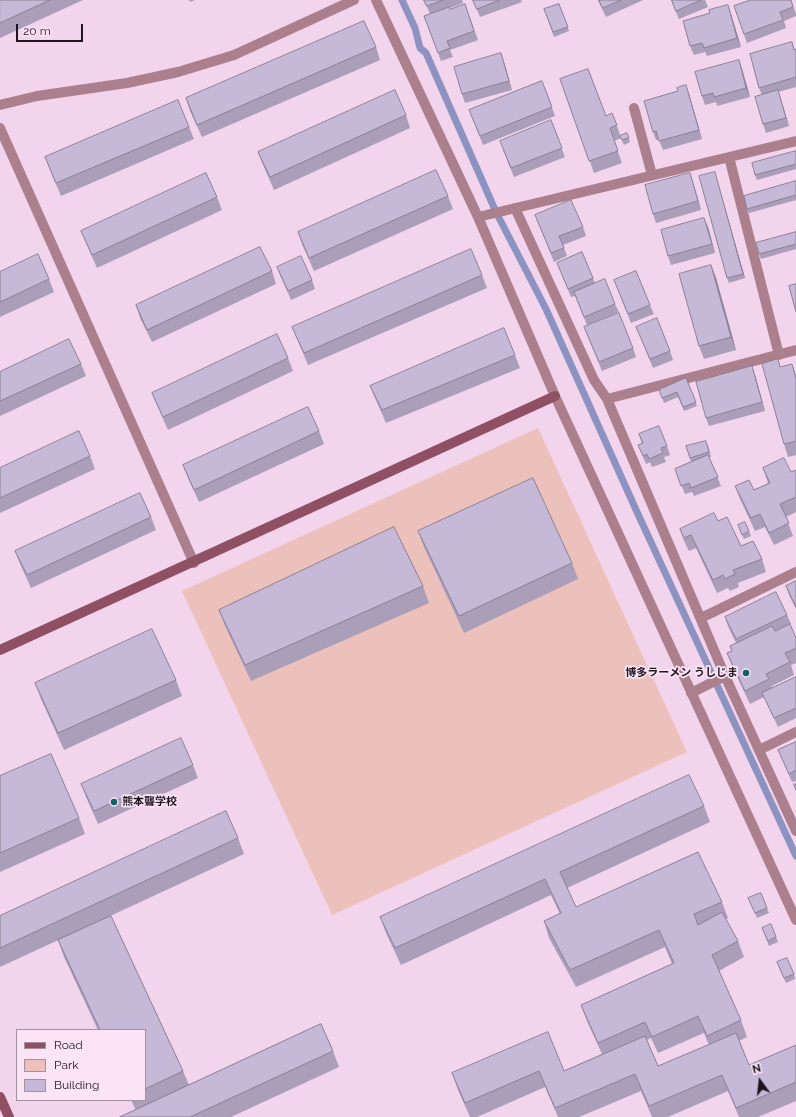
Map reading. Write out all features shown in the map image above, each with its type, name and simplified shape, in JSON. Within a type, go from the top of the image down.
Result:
[{"type":"street","points":[[0,104],[37,96],[127,83],[178,72],[234,55],[354,0]]},
{"type":"street","points":[[376,0],[478,217],[555,396],[796,920]]},
{"type":"street","points":[[634,108],[652,175]]},
{"type":"street","points":[[0,128],[194,563]]},
{"type":"street","points":[[478,217],[796,141]]},
{"type":"street","points":[[729,157],[779,355]]},
{"type":"street","points":[[515,208],[594,380],[607,399],[725,676],[796,831]]},
{"type":"street","points":[[607,399],[796,350]]},
{"type":"street","points":[[0,650],[194,563],[555,396]]},
{"type":"street","points":[[701,618],[796,572]]},
{"type":"street","points":[[691,693],[725,676]]},
{"type":"street","points":[[759,750],[796,732]]},
{"type":"street","points":[[0,1097],[9,1117]]},
{"type":"green space","points":[[538,428],[687,752],[332,915],[182,591]]},
{"type":"building","points":[[0,0],[50,0],[0,23]]},
{"type":"building","points":[[424,0],[444,0],[427,6]]},
{"type":"building","points":[[473,0],[500,0],[477,9]]},
{"type":"building","points":[[599,0],[621,0],[603,8]]},
{"type":"building","points":[[672,0],[701,0],[676,11]]},
{"type":"building","points":[[751,0],[791,0],[793,7],[780,12],[783,20],[744,34],[734,6]]},
{"type":"building","points":[[465,4],[474,31],[447,41],[450,48],[438,53],[424,16],[449,7],[450,9]]},
{"type":"building","points":[[559,4],[568,27],[553,32],[544,9]]},
{"type":"building","points":[[728,5],[737,38],[704,48],[702,43],[690,46],[683,21],[710,13],[709,10]]},
{"type":"building","points":[[364,21],[376,47],[197,125],[186,98]]},
{"type":"building","points":[[792,42],[794,50],[796,49],[796,77],[759,88],[750,54]]},
{"type":"building","points":[[501,53],[509,81],[462,94],[454,67]]},
{"type":"building","points":[[739,60],[746,88],[714,97],[713,93],[702,96],[695,72]]},
{"type":"building","points":[[588,69],[606,116],[612,113],[617,125],[610,128],[618,151],[589,161],[560,79]]},
{"type":"building","points":[[542,81],[552,107],[480,136],[469,110]]},
{"type":"building","points":[[686,85],[699,130],[659,141],[656,131],[653,132],[644,101],[678,91],[677,88]]},
{"type":"building","points":[[395,90],[406,115],[270,177],[258,152]]},
{"type":"building","points":[[778,90],[786,118],[763,124],[755,97]]},
{"type":"building","points":[[178,100],[189,127],[56,183],[45,157]]},
{"type":"building","points":[[551,120],[562,148],[511,168],[500,141]]},
{"type":"building","points":[[627,133],[629,138],[622,140],[620,136]]},
{"type":"building","points":[[796,151],[796,164],[755,175],[752,163]]},
{"type":"building","points":[[436,170],[448,196],[309,258],[298,232]]},
{"type":"building","points":[[715,172],[743,274],[727,278],[699,176]]},
{"type":"building","points":[[206,173],[217,197],[92,255],[81,231]]},
{"type":"building","points":[[690,173],[698,201],[653,214],[645,185]]},
{"type":"building","points":[[796,181],[796,195],[747,209],[744,196]]},
{"type":"building","points":[[571,200],[583,227],[559,236],[564,248],[551,253],[535,215]]},
{"type":"building","points":[[704,218],[712,244],[668,256],[661,230]]},
{"type":"building","points":[[796,232],[796,244],[759,254],[756,243]]},
{"type":"building","points":[[260,247],[272,271],[147,330],[136,305]]},
{"type":"building","points":[[471,249],[482,275],[304,353],[292,327]]},
{"type":"building","points":[[582,252],[593,278],[568,289],[557,263]]},
{"type":"building","points":[[38,254],[49,279],[0,302],[0,272]]},
{"type":"building","points":[[301,256],[312,280],[288,291],[277,267]]},
{"type":"building","points":[[711,265],[731,337],[699,346],[679,274]]},
{"type":"building","points":[[636,271],[650,305],[628,314],[614,280]]},
{"type":"building","points":[[605,279],[615,304],[584,317],[574,292]]},
{"type":"building","points":[[796,284],[796,312],[789,286]]},
{"type":"building","points":[[619,313],[633,348],[599,362],[584,327]]},
{"type":"building","points":[[657,318],[670,351],[650,359],[636,327]]},
{"type":"building","points":[[504,328],[515,355],[382,410],[370,386]]},
{"type":"building","points":[[277,334],[288,358],[163,417],[152,393]]},
{"type":"building","points":[[69,339],[81,364],[0,401],[0,372]]},
{"type":"building","points":[[778,359],[780,367],[792,364],[796,379],[796,441],[784,444],[762,364]]},
{"type":"building","points":[[752,366],[762,402],[706,418],[696,382]]},
{"type":"building","points":[[686,378],[696,402],[683,407],[677,392],[662,398],[659,390]]},
{"type":"building","points":[[308,407],[319,431],[194,490],[183,465]]},
{"type":"building","points":[[659,426],[667,446],[661,448],[663,453],[649,459],[647,454],[643,456],[638,445],[643,443],[639,434]]},
{"type":"building","points":[[79,431],[90,456],[0,498],[0,468]]},
{"type":"building","points":[[706,441],[709,452],[690,458],[686,446]]},
{"type":"building","points":[[708,455],[718,477],[691,488],[689,483],[681,486],[675,469]]},
{"type":"building","points":[[784,458],[791,472],[796,470],[796,497],[780,504],[789,523],[769,533],[760,514],[751,518],[735,486],[749,480],[754,490],[770,483],[763,468]]},
{"type":"building","points":[[533,478],[572,563],[459,616],[418,531]]},
{"type":"building","points":[[140,493],[151,517],[27,575],[15,551]]},
{"type":"building","points":[[714,513],[718,521],[727,517],[741,546],[753,541],[762,559],[733,570],[735,574],[725,579],[723,575],[713,580],[691,535],[684,538],[680,529]]},
{"type":"building","points":[[745,522],[749,531],[742,535],[738,525]]},
{"type":"building","points":[[394,527],[423,586],[245,665],[219,610]]},
{"type":"building","points":[[796,581],[796,607],[786,586]]},
{"type":"building","points":[[776,592],[787,615],[736,639],[725,617]]},
{"type":"building","points":[[790,624],[796,638],[796,648],[785,653],[790,662],[766,674],[769,679],[745,691],[727,653],[732,651],[730,646],[772,626],[775,631]]},
{"type":"building","points":[[152,629],[176,680],[58,733],[35,683]]},
{"type":"building","points":[[796,677],[796,708],[774,718],[762,693]]},
{"type":"building","points":[[181,738],[193,765],[94,811],[81,784]]},
{"type":"building","points":[[796,742],[796,770],[789,774],[778,750]]},
{"type":"building","points":[[51,754],[79,818],[0,853],[0,776]]},
{"type":"building","points":[[689,775],[704,806],[560,872],[576,907],[698,852],[722,902],[694,914],[698,925],[722,912],[738,941],[712,955],[741,1020],[707,1036],[698,1016],[652,1037],[645,1022],[598,1043],[581,1005],[674,963],[659,930],[570,970],[544,921],[561,913],[545,879],[395,948],[380,917]]},
{"type":"building","points":[[226,811],[238,838],[0,948],[0,916]]},
{"type":"building","points":[[761,893],[767,908],[755,913],[748,898]]},
{"type":"building","points":[[111,916],[183,1071],[146,1089],[146,1029],[100,1029],[58,940]]},
{"type":"building","points":[[771,924],[776,937],[768,941],[762,928]]},
{"type":"building","points":[[787,958],[794,974],[784,978],[777,962]]},
{"type":"building","points":[[321,1024],[333,1051],[190,1117],[120,1117]]},
{"type":"building","points":[[548,1032],[564,1071],[645,1036],[658,1066],[736,1033],[749,1065],[796,1045],[796,1082],[736,1108],[722,1075],[649,1106],[635,1074],[555,1108],[539,1071],[465,1103],[452,1073]]},
{"type":"waterway","points":[[402,0],[415,28],[420,48],[426,53],[496,212],[546,309],[637,512],[796,856]]},
{"type":"place","name":"博多ラーメン うしじま","points":[[746,673]]},
{"type":"place","name":"熊本聾学校","points":[[114,802]]}]
